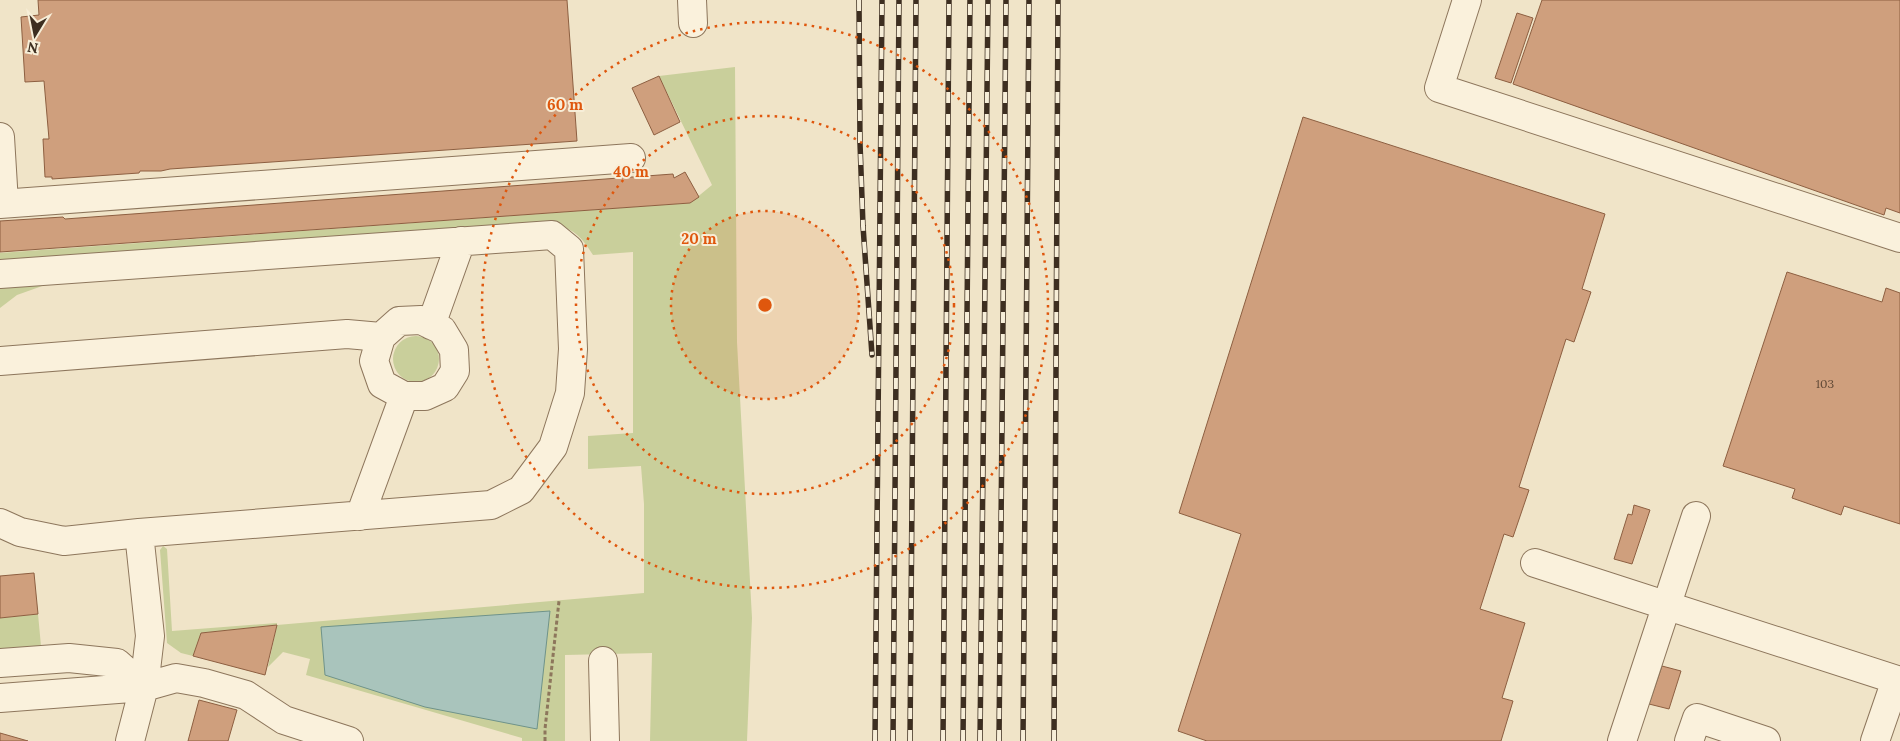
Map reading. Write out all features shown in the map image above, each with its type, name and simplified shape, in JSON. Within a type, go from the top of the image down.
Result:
[{"type":"street","points":[[1467,0],[1440,88],[1900,238]]},
{"type":"street","points":[[0,137],[2,204],[630,158]]},
{"type":"street","points":[[0,274],[552,235],[569,249],[573,349],[570,393],[553,446],[521,490],[491,505],[64,541],[20,532],[0,523]]},
{"type":"street","points":[[431,325],[461,241]]},
{"type":"street","points":[[421,320],[431,325],[442,330],[454,350],[455,371],[445,387],[425,396],[404,396],[382,384],[374,361],[381,337],[399,321],[421,320]]},
{"type":"street","points":[[0,361],[347,334],[381,337]]},
{"type":"street","points":[[360,516],[404,396]]},
{"type":"street","points":[[1622,741],[1696,516]]},
{"type":"street","points":[[130,741],[144,686],[150,636],[139,534]]},
{"type":"street","points":[[1535,563],[1898,680],[1875,741]]},
{"type":"street","points":[[0,663],[69,658],[116,663],[144,686]]},
{"type":"street","points":[[603,661],[605,741]]},
{"type":"street","points":[[0,698],[144,686],[176,678],[204,683],[246,695],[284,720],[349,741]]},
{"type":"street","points":[[1689,741],[1697,718],[1766,741]]},
{"type":"path","points":[[545,741],[559,601]]},
{"type":"green space","points":[[735,67],[737,342],[752,618],[747,741],[650,741],[652,653],[565,655],[565,741],[522,741],[522,738],[306,675],[310,659],[283,652],[268,667],[277,625],[644,593],[644,504],[641,466],[588,469],[588,436],[633,433],[633,252],[593,255],[578,235],[556,225],[0,267],[0,253],[690,203],[712,185],[659,76]]},
{"type":"green space","points":[[45,281],[45,285],[17,295],[0,308],[0,283]]},
{"type":"green space","points":[[411,336],[421,336],[435,346],[439,359],[435,372],[429,378],[421,382],[411,382],[397,372],[393,364],[393,354],[403,340]]},
{"type":"green space","points":[[163,546],[167,549],[172,631],[277,623],[277,625],[201,633],[193,656],[181,653],[167,643],[160,550]]},
{"type":"green space","points":[[38,614],[41,646],[0,650],[0,618]]},
{"type":"water","points":[[550,611],[537,729],[425,707],[325,675],[321,627]]},
{"type":"building","points":[[38,0],[567,0],[577,141],[140,171],[139,173],[52,179],[52,177],[45,177],[43,139],[49,139],[44,81],[25,82],[21,17],[39,15]]},
{"type":"building","points":[[1542,0],[1900,0],[1900,213],[1886,208],[1884,215],[1513,84]]},
{"type":"building","points":[[1517,13],[1533,18],[1511,83],[1495,78]]},
{"type":"building","points":[[659,76],[680,122],[654,135],[632,88]]},
{"type":"building","points":[[1303,117],[1605,214],[1582,289],[1591,292],[1574,342],[1566,339],[1519,487],[1529,490],[1513,537],[1504,534],[1480,609],[1525,623],[1502,698],[1513,701],[1501,741],[1207,741],[1178,731],[1241,534],[1179,513]]},
{"type":"building","points":[[685,172],[699,197],[690,203],[0,252],[0,221],[63,217],[65,219],[673,174],[674,178]]},
{"type":"building","points":[[1787,272],[1882,302],[1886,288],[1900,293],[1900,524],[1844,506],[1841,515],[1792,498],[1795,489],[1723,466]]},
{"type":"building","points":[[1634,505],[1650,510],[1632,564],[1614,559],[1628,514],[1632,515]]},
{"type":"building","points":[[34,573],[38,614],[0,618],[0,576]]},
{"type":"building","points":[[277,625],[265,675],[193,656],[201,633]]},
{"type":"building","points":[[1662,666],[1681,671],[1669,709],[1649,704]]},
{"type":"building","points":[[199,700],[237,710],[228,741],[188,741]]},
{"type":"building","points":[[0,733],[28,741],[0,741]]},
{"type":"railway","points":[[859,0],[860,143],[863,226],[872,355]]},
{"type":"railway","points":[[875,741],[882,0]]},
{"type":"railway","points":[[893,741],[899,0]]},
{"type":"railway","points":[[910,741],[916,0]]},
{"type":"railway","points":[[943,741],[949,0]]},
{"type":"railway","points":[[963,741],[970,0]]},
{"type":"railway","points":[[980,741],[988,0]]},
{"type":"railway","points":[[999,741],[1006,0]]},
{"type":"railway","points":[[1023,741],[1029,0]]},
{"type":"railway","points":[[1054,741],[1058,0]]}]
